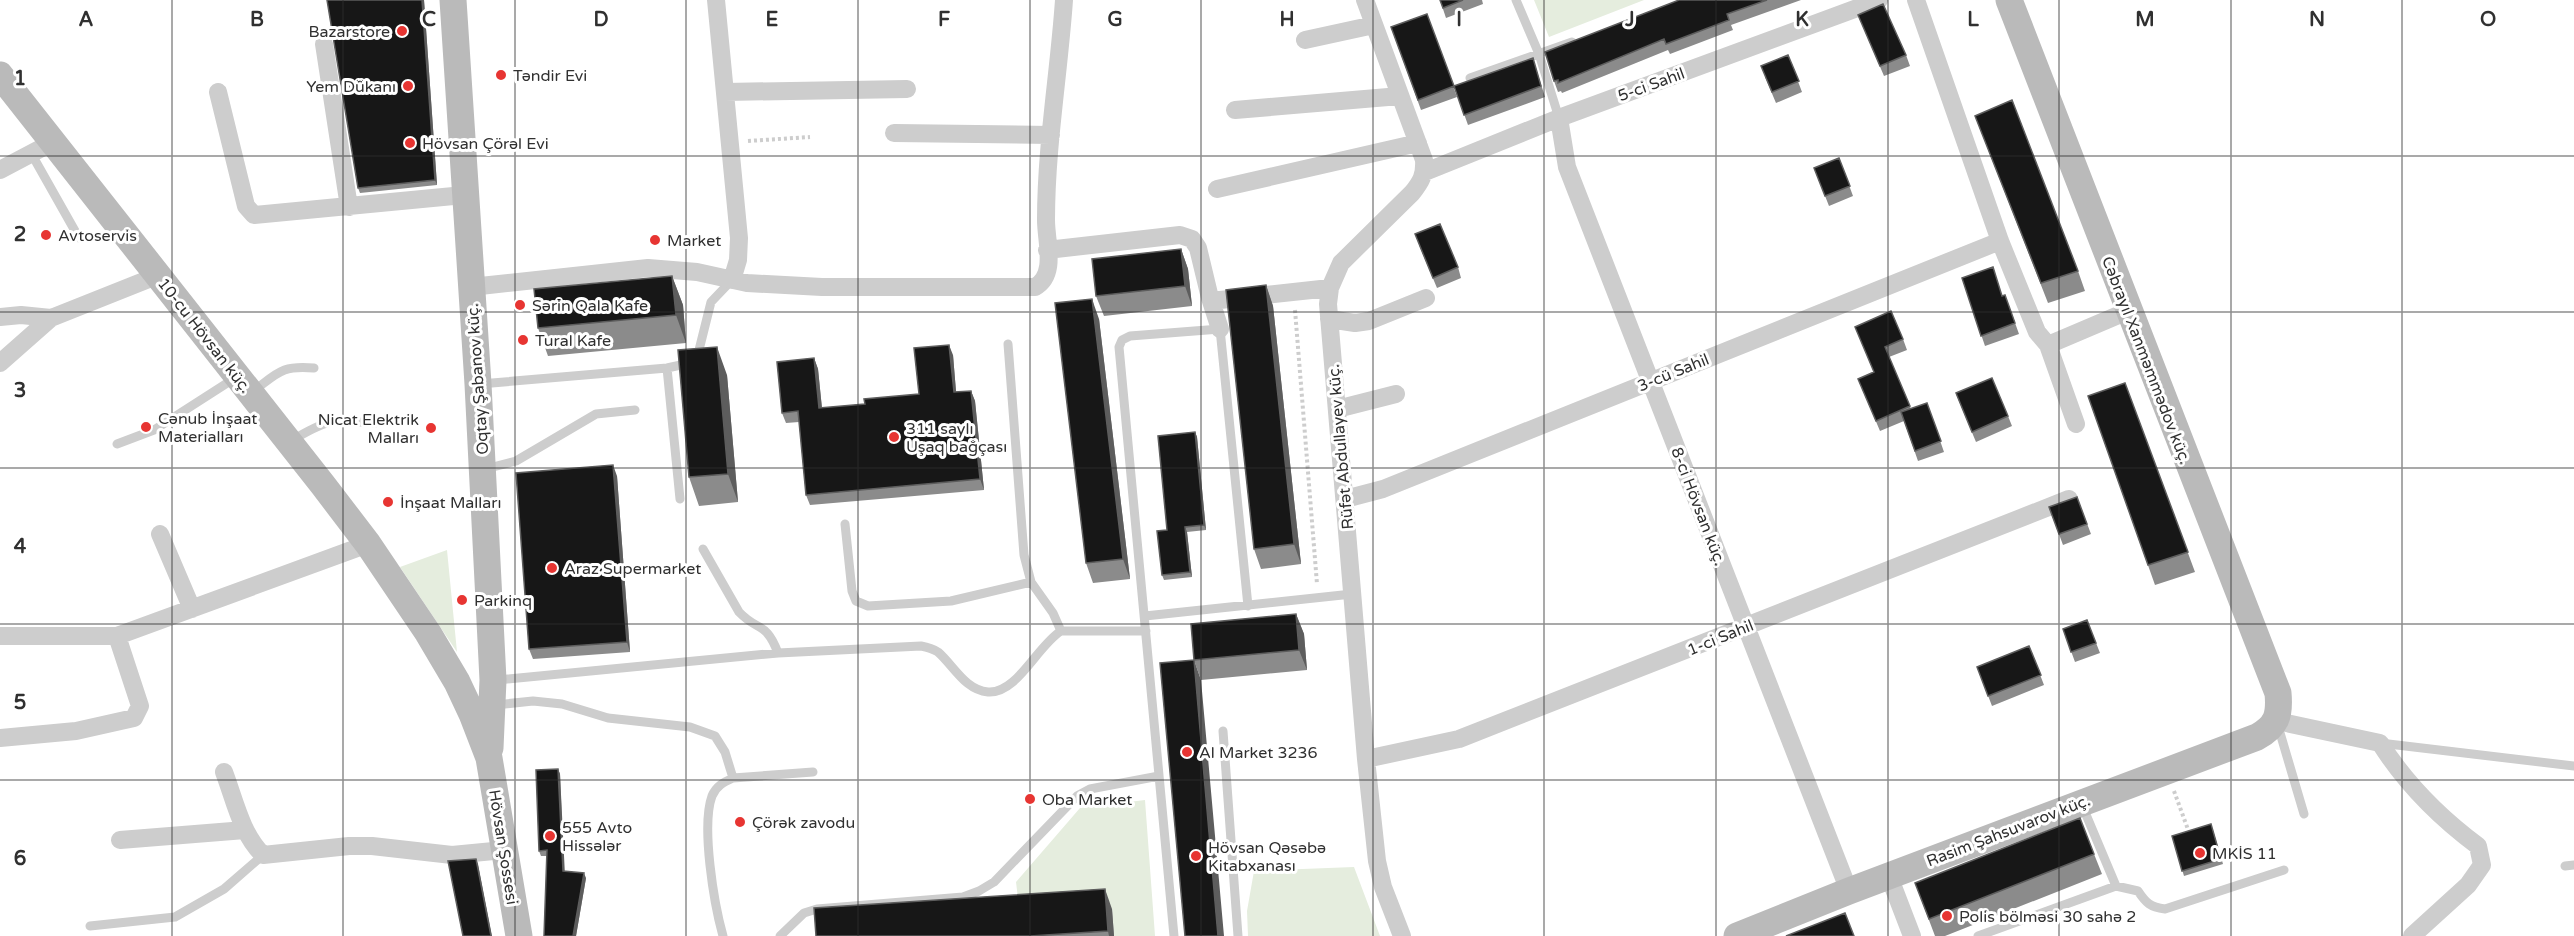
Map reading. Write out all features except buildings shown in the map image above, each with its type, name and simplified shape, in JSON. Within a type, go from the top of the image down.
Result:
[{"type":"street","name":"Oqtay Şabanov küç.","points":[[453,0],[478,384],[492,649],[493,693],[489,758]]},
{"type":"street","points":[[716,0],[739,238],[738,260],[732,280]]},
{"type":"street","points":[[471,287],[648,268],[672,268],[747,283],[822,287],[1035,287],[1045,282],[1048,272],[1046,220],[1051,135],[1064,0]]},
{"type":"street","points":[[1365,0],[1424,160],[1425,172]]},
{"type":"street","name":"5-ci Sahil","points":[[1425,172],[1559,118],[1879,0]]},
{"type":"street","points":[[1916,0],[2000,241],[2037,332],[2048,345],[2076,424]]},
{"type":"street","name":"Cəbrayıl Xanməmmədov küç.","points":[[2009,0],[2278,693],[2277,721]]},
{"type":"street","points":[[1305,40],[1374,25]]},
{"type":"street","points":[[324,44],[349,207]]},
{"type":"street","name":"10-cu Hövsan küç.","points":[[0,75],[42,147],[159,275],[368,544],[447,664],[472,714],[489,758]]},
{"type":"street","points":[[724,92],[907,89]]},
{"type":"street","points":[[218,92],[246,206],[254,215],[464,195]]},
{"type":"street","points":[[1235,110],[1400,96]]},
{"type":"street","name":"8-ci Hövsan küç.","points":[[1559,118],[1567,167],[1849,891]]},
{"type":"street","points":[[894,133],[1051,135]]},
{"type":"street","points":[[1217,189],[1418,143]]},
{"type":"street","points":[[0,170],[42,147]]},
{"type":"street","name":"Rüfət Abdullayev küç.","points":[[1402,936],[1383,887],[1377,861],[1366,759],[1329,319],[1330,288],[1341,262],[1412,193],[1421,183],[1425,172]]},
{"type":"street","points":[[1047,250],[1180,235],[1192,239],[1198,248],[1220,329]]},
{"type":"street","name":"3-cü Sahil","points":[[1345,499],[1383,489],[2000,241]]},
{"type":"street","points":[[0,363],[51,318],[159,275]]},
{"type":"street","points":[[1210,298],[1220,300],[1330,288]]},
{"type":"street","points":[[1329,319],[1354,323],[1368,321],[1426,298]]},
{"type":"street","points":[[2048,345],[2128,311]]},
{"type":"street","points":[[0,317],[21,315],[51,318]]},
{"type":"street","points":[[1337,409],[1396,394]]},
{"type":"street","name":"1-ci Sahil","points":[[1366,759],[1459,740],[2070,499]]},
{"type":"street","points":[[160,534],[192,609]]},
{"type":"street","points":[[0,636],[117,636],[368,544]]},
{"type":"street","points":[[0,738],[76,731],[134,718],[140,706],[117,636]]},
{"type":"street","points":[[447,664],[460,674],[471,676],[480,672],[492,649]]},
{"type":"street","points":[[2277,721],[2379,743],[2398,771],[2447,823],[2478,846],[2481,865],[2468,885],[2412,936]]},
{"type":"street","name":"Rasim Şahsuvarov küç.","points":[[1737,936],[1849,891],[2258,737],[2277,721]]},
{"type":"street","name":"Hövsan Şossesi","points":[[489,758],[519,936]]},
{"type":"street","points":[[224,772],[245,830],[252,844],[263,855],[349,846],[372,846],[452,855],[504,850]]},
{"type":"street","points":[[120,840],[245,830]]},
{"type":"street","points":[[1889,876],[1912,936]]},
{"type":"lane","points":[[1516,0],[1539,54],[1559,118]]},
{"type":"lane","points":[[1470,78],[1584,38]]},
{"type":"lane","points":[[42,147],[79,238]]},
{"type":"lane","points":[[478,384],[667,368],[690,363],[697,358],[711,302],[732,280]]},
{"type":"lane","points":[[1174,936],[1119,347],[1122,340],[1130,336],[1220,329],[1248,606]]},
{"type":"lane","points":[[1008,344],[1024,555],[1031,582],[1053,613],[1061,631]]},
{"type":"lane","points":[[117,444],[154,430],[244,385],[292,366],[314,368]]},
{"type":"lane","points":[[667,368],[680,499]]},
{"type":"lane","points":[[482,470],[516,461],[596,414],[635,410]]},
{"type":"lane","points":[[289,442],[319,424],[334,420],[375,423]]},
{"type":"lane","points":[[845,524],[852,591],[856,600],[868,606],[951,601],[1031,582]]},
{"type":"lane","points":[[704,549],[738,612],[766,630],[778,653]]},
{"type":"lane","points":[[1145,615],[1352,594]]},
{"type":"lane","points":[[493,693],[778,653],[921,646],[936,650],[972,688],[989,692],[1008,687],[1051,637],[1061,631],[1146,631]]},
{"type":"lane","points":[[493,693],[562,704],[608,718],[690,727],[716,736],[725,752],[733,778]]},
{"type":"lane","points":[[2277,721],[2304,814]]},
{"type":"lane","points":[[1223,731],[1238,936]]},
{"type":"lane","points":[[2379,743],[2574,766]]},
{"type":"lane","points":[[723,936],[717,917],[708,816],[712,794],[721,783],[733,778],[813,772]]},
{"type":"lane","points":[[780,936],[804,913],[817,909],[963,897],[980,891],[994,882],[1077,796],[1090,789],[1159,776]]},
{"type":"lane","points":[[2081,803],[2116,886]]},
{"type":"lane","points":[[90,926],[175,916],[224,889],[263,855]]},
{"type":"lane","points":[[1978,936],[2116,886],[2138,891],[2146,903],[2165,909],[2284,870]]},
{"type":"path","points":[[729,143],[810,136]]},
{"type":"path","points":[[1294,292],[1318,598]]},
{"type":"path","points":[[2167,771],[2191,837]]},
{"type":"green space","points":[[1534,0],[1644,0],[1549,37]]},
{"type":"green space","points":[[447,550],[457,652],[400,567]]},
{"type":"green space","points":[[1145,800],[1155,936],[1114,936],[1112,909],[1020,915],[1016,882],[1080,808]]},
{"type":"green space","points":[[1354,867],[1380,936],[1248,936],[1247,911],[1254,871]]},
{"type":"place","name":"Bazarstore","points":[[402,31]]},
{"type":"place","name":"Təndir Evi","points":[[501,75]]},
{"type":"place","name":"Yem Dükanı","points":[[408,86]]},
{"type":"place","name":"Hövsan Çörəl Evi","points":[[410,143]]},
{"type":"place","name":"Avtoservis","points":[[46,235]]},
{"type":"place","name":"Market","points":[[655,240]]},
{"type":"place","name":"Sərin Qala Kafe","points":[[520,305]]},
{"type":"place","name":"Tural Kafe","points":[[523,340]]},
{"type":"place","name":"Cənub İnşaat Materialları","points":[[146,427]]},
{"type":"place","name":"Nicat Elektrik Malları","points":[[431,428]]},
{"type":"place","name":"311 saylı Uşaq bağçası","points":[[894,437]]},
{"type":"place","name":"İnşaat Malları","points":[[388,502]]},
{"type":"place","name":"Araz Supermarket","points":[[552,568]]},
{"type":"place","name":"Parkinq","points":[[462,600]]},
{"type":"place","name":"Al Market 3236","points":[[1187,752]]},
{"type":"place","name":"Oba Market","points":[[1030,799]]},
{"type":"place","name":"Çörək zavodu","points":[[740,822]]},
{"type":"place","name":"555 Avto Hissələr","points":[[550,836]]},
{"type":"place","name":"MKİS 11","points":[[2200,853]]},
{"type":"place","name":"Hövsan Qəsəbə Kitabxanası","points":[[1196,856]]},
{"type":"place","name":"Polis bölməsi 30 sahə 2","points":[[1947,916]]}]
